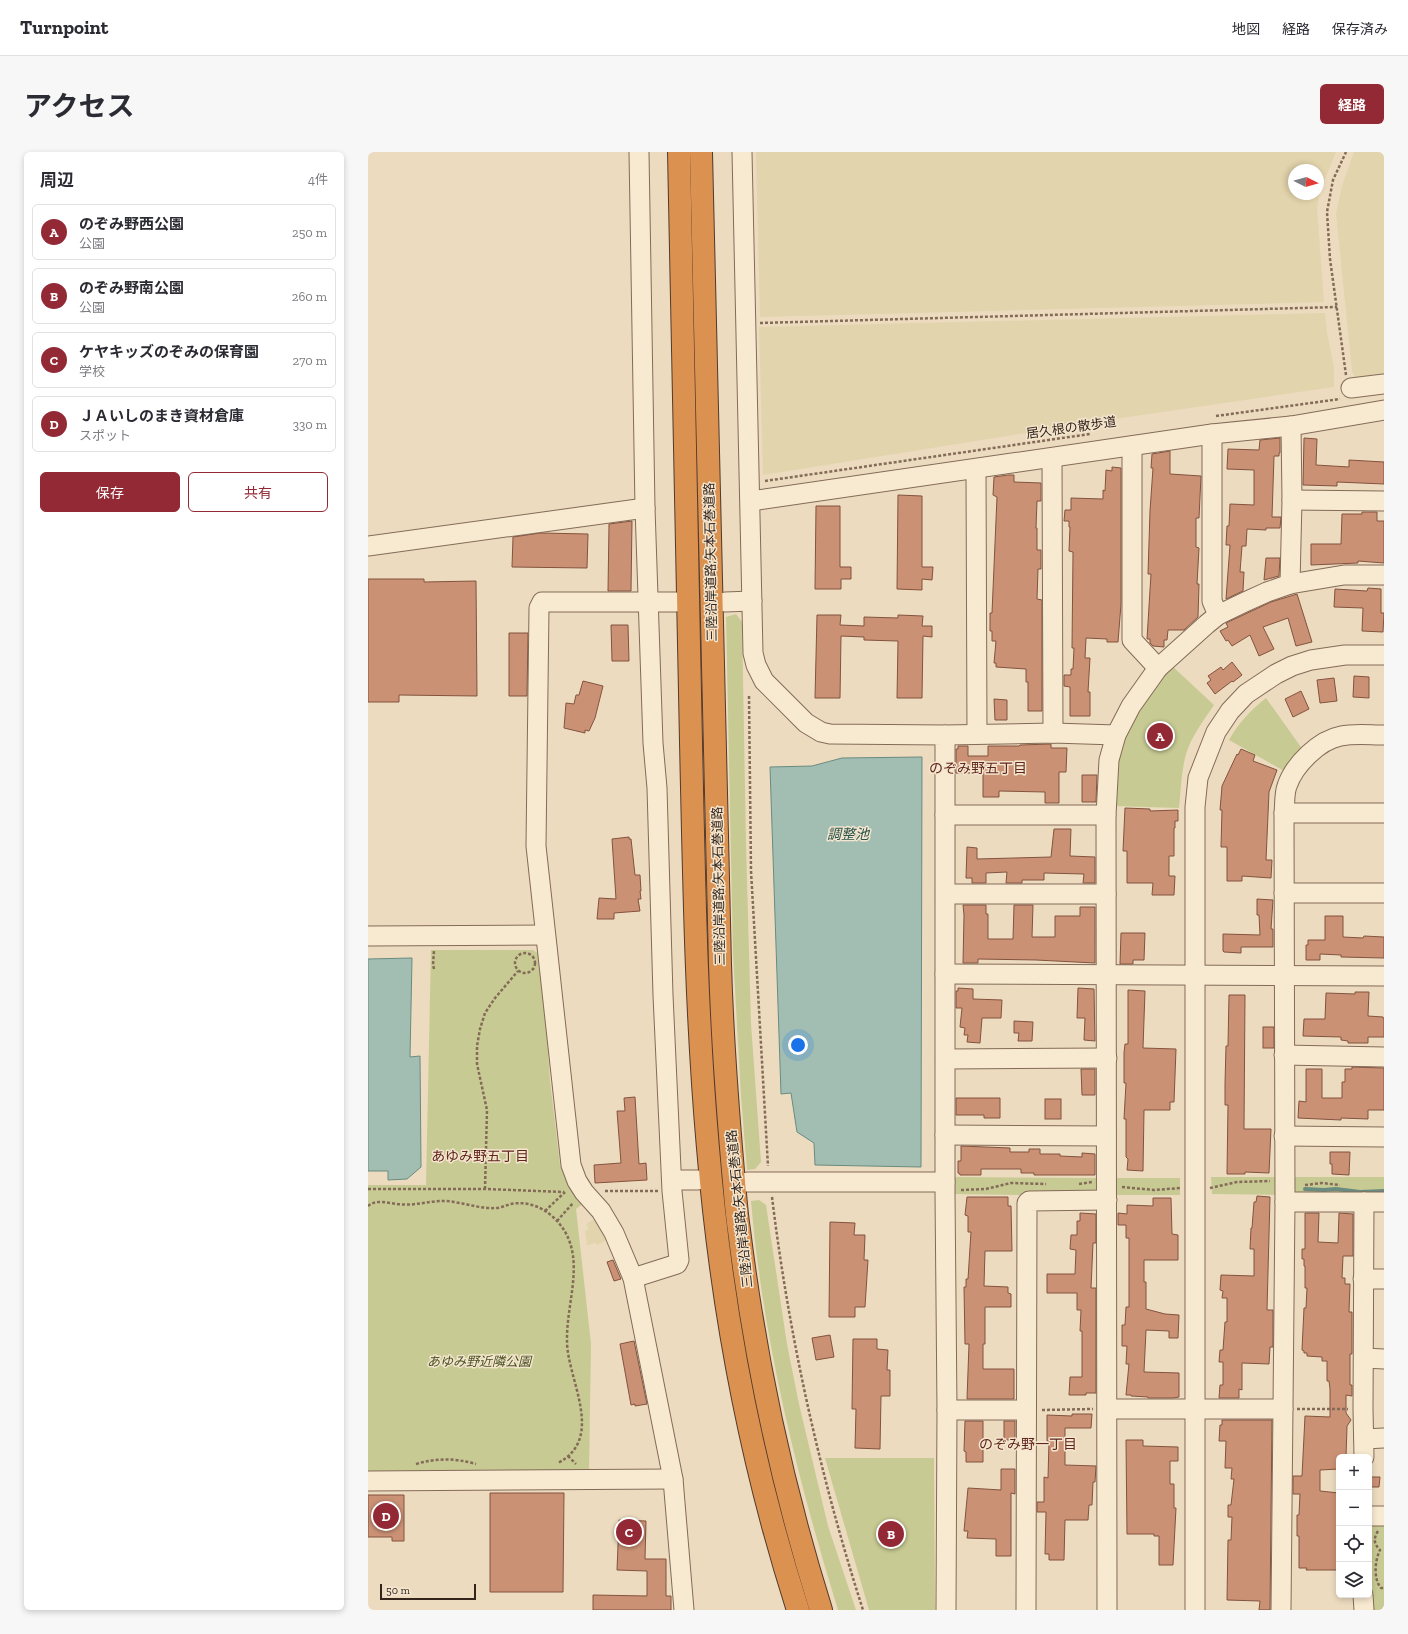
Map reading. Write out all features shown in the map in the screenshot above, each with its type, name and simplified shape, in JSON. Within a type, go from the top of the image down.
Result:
[{"type":"highway","name":"三陸沿岸道路;矢本石巻道路","points":[[679,152],[694,852],[700,1027],[708,1151],[727,1300],[744,1401],[772,1522],[798,1610]]},
{"type":"highway","name":"三陸沿岸道路;矢本石巻道路","points":[[702,152],[722,1035],[730,1137],[738,1229],[766,1401],[794,1519],[821,1610]]},
{"type":"street","points":[[633,1278],[677,1264],[679,1260],[672,1186],[663,995],[657,788],[653,743],[645,508],[639,152]]},
{"type":"street","points":[[742,152],[751,501],[753,653],[760,673],[770,686],[812,727],[821,732],[830,734],[945,735],[1053,733],[1116,735]]},
{"type":"street","points":[[1347,393],[1384,384]]},
{"type":"street","points":[[751,501],[1132,446],[1211,426],[1291,426],[1384,410]]},
{"type":"street","points":[[1211,426],[1212,601],[1218,615]]},
{"type":"street","points":[[1290,584],[1292,500],[1291,426]]},
{"type":"street","points":[[1132,446],[1132,640],[1158,668]]},
{"type":"street","points":[[1052,458],[1053,733]]},
{"type":"street","points":[[976,469],[977,734]]},
{"type":"street","points":[[1292,500],[1384,501]]},
{"type":"street","points":[[368,546],[645,508]]},
{"type":"street","points":[[1107,1610],[1108,1409],[1106,815],[1109,760],[1116,735],[1131,706],[1158,668],[1218,615],[1267,592],[1290,584],[1344,575],[1384,575]]},
{"type":"street","points":[[725,602],[752,601]]},
{"type":"street","points":[[676,602],[542,602],[539,608],[536,846],[569,1156],[574,1175],[576,1194],[601,1211],[614,1233],[633,1278],[673,1479],[684,1610]]},
{"type":"street","points":[[1195,1610],[1195,807],[1198,778],[1216,732],[1230,712],[1246,694],[1261,684],[1292,666],[1311,660],[1345,655],[1384,655]]},
{"type":"street","points":[[945,735],[945,1182],[948,1410],[946,1610]]},
{"type":"street","points":[[1281,1610],[1285,1202],[1284,813],[1286,787],[1293,772],[1305,758],[1317,748],[1339,736],[1384,735]]},
{"type":"street","points":[[1284,813],[1384,813]]},
{"type":"street","points":[[945,815],[1106,815]]},
{"type":"street","points":[[1284,893],[1384,893]]},
{"type":"street","points":[[946,894],[1106,894]]},
{"type":"street","points":[[368,936],[545,935]]},
{"type":"street","points":[[945,974],[1106,976],[1384,976]]},
{"type":"street","points":[[1284,1055],[1384,1057]]},
{"type":"street","points":[[946,1059],[1107,1058]]},
{"type":"street","points":[[945,1135],[1106,1136]]},
{"type":"street","points":[[1284,1136],[1384,1137]]},
{"type":"street","points":[[672,1186],[698,1180]]},
{"type":"street","points":[[747,1182],[945,1182]]},
{"type":"street","points":[[1026,1610],[1027,1203],[1030,1200],[1107,1200]]},
{"type":"street","points":[[1285,1202],[1384,1202]]},
{"type":"street","points":[[1364,1202],[1364,1448],[1384,1438]]},
{"type":"street","points":[[1364,1279],[1384,1279]]},
{"type":"street","points":[[1364,1358],[1384,1358]]},
{"type":"street","points":[[1108,1409],[1283,1409]]},
{"type":"street","points":[[948,1410],[1026,1410]]},
{"type":"street","points":[[368,1481],[673,1479]]},
{"type":"street","points":[[1364,1598],[1364,1610]]},
{"type":"path","points":[[1211,426],[1347,393],[1346,375],[1330,259],[1327,212],[1333,180],[1346,152]]},
{"type":"path","points":[[746,323],[1337,307]]},
{"type":"path","name":"居久根の散歩道","points":[[761,481],[1091,434]]},
{"type":"path","points":[[749,696],[751,871],[769,1181],[785,1295],[805,1393],[827,1488],[863,1610]]},
{"type":"path","points":[[434,969],[435,947]]},
{"type":"path","points":[[525,953],[531,956],[535,961],[532,970],[527,974],[518,971],[515,964],[518,955],[525,953]]},
{"type":"path","points":[[485,1189],[487,1110],[477,1064],[477,1046],[485,1013],[495,998],[518,971]]},
{"type":"path","points":[[368,1189],[485,1189],[564,1192],[576,1194],[672,1186]]},
{"type":"path","points":[[545,1211],[564,1192]]},
{"type":"path","points":[[557,1221],[573,1204],[576,1194]]},
{"type":"path","points":[[368,1206],[371,1203],[379,1202],[407,1205],[439,1200],[497,1208],[520,1203],[534,1206],[545,1211],[557,1221],[564,1231],[572,1252],[573,1286],[566,1342],[568,1361],[578,1392],[582,1411],[579,1438],[576,1446],[565,1459],[552,1466]]},
{"type":"path","points":[[1026,1410],[1108,1409]]},
{"type":"path","points":[[1283,1409],[1363,1409]]},
{"type":"path","points":[[411,1466],[441,1459],[460,1460],[479,1465]]},
{"type":"path","points":[[1379,1520],[1378,1531],[1374,1542],[1380,1550],[1377,1556],[1376,1565],[1378,1585],[1381,1588],[1384,1588]]},
{"type":"shaded area","points":[[756,152],[1336,152],[1324,181],[1324,164],[1288,164],[1288,200],[1318,200],[1317,207],[1324,302],[760,317]]},
{"type":"shaded area","points":[[1354,152],[1384,152],[1384,377],[1357,381],[1352,371],[1336,213],[1342,186]]},
{"type":"shaded area","points":[[1325,313],[1327,333],[1334,367],[1334,387],[1101,421],[763,475],[759,327]]},
{"type":"shaded area","points":[[598,1217],[609,1239],[597,1245],[596,1243],[587,1245],[585,1231],[589,1229],[586,1224]]},
{"type":"green space","points":[[736,614],[742,622],[751,1024],[761,1162],[755,1169],[747,1170],[741,1096],[733,953],[726,617]]},
{"type":"green space","points":[[1171,665],[1214,705],[1194,735],[1188,748],[1182,774],[1179,808],[1113,806],[1115,765],[1131,719]]},
{"type":"green space","points":[[1266,698],[1303,750],[1286,772],[1229,740],[1245,717]]},
{"type":"green space","name":"あゆみ野近隣公園","points":[[431,950],[533,950],[542,956],[550,1081],[560,1165],[566,1178],[584,1203],[576,1209],[591,1344],[589,1473],[368,1476],[368,1185],[426,1185]]},
{"type":"green space","points":[[952,1177],[1100,1178],[1096,1196],[952,1194]]},
{"type":"green space","points":[[1211,1177],[1384,1177],[1384,1196],[1212,1194]]},
{"type":"green space","points":[[1114,1178],[1180,1178],[1180,1195],[1114,1195]]},
{"type":"green space","points":[[759,1200],[766,1205],[787,1344],[799,1404],[828,1526],[856,1610],[838,1610],[796,1459],[773,1356],[764,1305],[751,1201]]},
{"type":"green space","points":[[825,1458],[934,1458],[935,1610],[869,1610]]},
{"type":"green space","points":[[1377,1521],[1384,1521],[1384,1610],[1370,1610],[1370,1598],[1372,1598],[1372,1526]]},
{"type":"water","name":"調整池","points":[[922,757],[921,1167],[815,1165],[814,1143],[797,1132],[791,1093],[781,1094],[770,767],[812,766],[842,758]]},
{"type":"water","points":[[412,958],[410,1057],[420,1056],[421,1167],[407,1179],[388,1180],[388,1171],[368,1171],[368,959]]},
{"type":"building","points":[[1280,438],[1279,456],[1274,456],[1272,517],[1281,517],[1280,528],[1266,528],[1266,530],[1247,529],[1246,546],[1242,546],[1240,572],[1244,572],[1243,591],[1226,599],[1230,545],[1226,545],[1230,504],[1254,505],[1254,470],[1227,469],[1228,449],[1259,450],[1260,440]]},
{"type":"building","points":[[1304,438],[1317,439],[1316,465],[1349,467],[1349,460],[1384,462],[1384,484],[1337,482],[1337,486],[1303,485]]},
{"type":"building","points":[[1170,451],[1170,474],[1201,476],[1199,518],[1196,518],[1196,547],[1199,548],[1197,584],[1199,584],[1198,617],[1184,630],[1168,630],[1167,640],[1164,640],[1164,647],[1153,646],[1150,643],[1150,639],[1147,639],[1151,574],[1148,574],[1153,468],[1151,468],[1152,454]]},
{"type":"building","points":[[1112,467],[1121,468],[1121,604],[1118,642],[1107,642],[1107,639],[1086,638],[1085,658],[1090,658],[1088,692],[1090,692],[1090,716],[1070,716],[1070,687],[1064,686],[1064,675],[1071,675],[1071,669],[1073,669],[1073,552],[1069,551],[1070,527],[1069,521],[1064,521],[1065,510],[1071,510],[1071,498],[1103,499],[1106,470],[1112,471]]},
{"type":"building","points":[[1014,475],[1014,482],[1041,483],[1041,501],[1037,501],[1036,528],[1037,550],[1041,550],[1041,569],[1038,569],[1037,599],[1042,600],[1042,711],[1028,711],[1028,682],[1026,682],[1026,669],[996,667],[996,663],[994,663],[996,641],[992,641],[992,631],[990,631],[990,613],[992,613],[997,497],[993,495],[994,477]]},
{"type":"building","points":[[898,495],[922,496],[922,567],[933,567],[932,580],[922,579],[922,590],[897,589]]},
{"type":"building","points":[[816,506],[840,506],[840,567],[851,567],[851,579],[841,579],[841,589],[815,589]]},
{"type":"building","points":[[1362,512],[1377,512],[1377,521],[1384,521],[1384,563],[1358,561],[1358,563],[1311,565],[1311,544],[1341,544],[1342,514],[1362,514]]},
{"type":"building","points":[[632,521],[631,591],[608,591],[609,524]]},
{"type":"building","points":[[540,533],[588,534],[587,568],[512,567],[513,537]]},
{"type":"building","points":[[1266,558],[1280,558],[1279,576],[1264,580]]},
{"type":"building","points":[[368,579],[424,579],[424,582],[476,581],[477,696],[399,695],[399,702],[368,702]]},
{"type":"building","points":[[1368,588],[1381,589],[1381,613],[1384,613],[1383,632],[1362,631],[1363,608],[1334,607],[1335,589],[1367,591]]},
{"type":"building","points":[[1297,594],[1312,642],[1296,646],[1288,618],[1263,627],[1274,649],[1259,656],[1250,635],[1232,646],[1228,640],[1226,641],[1220,631],[1228,627],[1226,623],[1271,602]]},
{"type":"building","points":[[817,615],[841,615],[840,625],[864,626],[864,617],[898,618],[898,615],[923,616],[922,626],[932,626],[932,637],[923,636],[922,698],[897,698],[898,641],[864,640],[864,637],[841,636],[840,698],[815,698]]},
{"type":"building","points":[[611,625],[628,625],[629,661],[612,661]]},
{"type":"building","points":[[509,633],[528,633],[527,696],[509,696]]},
{"type":"building","points":[[1232,662],[1242,675],[1215,694],[1207,683],[1211,680],[1208,676],[1221,667],[1223,670]]},
{"type":"building","points":[[1354,676],[1369,677],[1369,698],[1353,697]]},
{"type":"building","points":[[1334,678],[1337,701],[1320,703],[1317,680]]},
{"type":"building","points":[[583,681],[603,686],[595,718],[589,731],[585,730],[585,733],[564,728],[566,703],[574,704],[576,695],[579,695]]},
{"type":"building","points":[[1301,691],[1309,709],[1293,717],[1285,699]]},
{"type":"building","points":[[994,699],[1007,700],[1007,720],[995,720]]},
{"type":"building","points":[[1051,744],[1051,748],[1067,748],[1066,772],[1059,772],[1059,803],[1045,803],[1045,792],[999,791],[999,797],[983,797],[983,773],[956,773],[956,749],[958,749],[958,746],[968,746],[968,756],[988,756],[988,746]]},
{"type":"building","points":[[1241,749],[1255,755],[1253,761],[1277,770],[1269,792],[1266,860],[1272,860],[1271,878],[1242,876],[1242,881],[1227,881],[1227,847],[1221,847],[1222,810],[1220,810],[1222,786],[1237,754],[1238,755]]},
{"type":"building","points":[[1082,775],[1097,775],[1096,802],[1082,802]]},
{"type":"building","points":[[1125,808],[1150,809],[1150,811],[1178,810],[1178,821],[1175,821],[1174,828],[1174,856],[1169,856],[1169,876],[1175,876],[1174,895],[1152,895],[1153,883],[1127,883],[1127,851],[1123,851]]},
{"type":"building","points":[[1054,829],[1071,829],[1070,856],[1095,857],[1095,883],[1083,883],[1084,874],[1044,873],[1044,880],[1022,880],[1022,883],[1006,883],[1007,872],[986,873],[986,883],[972,883],[972,878],[966,878],[967,847],[977,848],[977,859],[1051,857]]},
{"type":"building","points":[[629,837],[629,839],[631,839],[635,875],[640,875],[641,899],[638,899],[640,911],[614,913],[614,919],[597,919],[599,898],[616,899],[612,839]]},
{"type":"building","points":[[1257,899],[1273,900],[1271,929],[1273,929],[1273,947],[1241,947],[1241,953],[1224,952],[1223,934],[1260,935],[1259,915],[1257,915]]},
{"type":"building","points":[[963,905],[986,905],[986,914],[988,914],[988,939],[1013,939],[1014,905],[1033,905],[1032,937],[1055,937],[1055,916],[1080,916],[1080,907],[1095,907],[1095,963],[978,959],[978,963],[963,963]]},
{"type":"building","points":[[1325,916],[1343,916],[1343,937],[1384,937],[1384,958],[1341,957],[1341,955],[1320,954],[1320,960],[1306,960],[1306,945],[1308,945],[1308,940],[1325,940]]},
{"type":"building","points":[[1121,933],[1145,933],[1144,960],[1133,960],[1133,964],[1120,964]]},
{"type":"building","points":[[958,988],[973,989],[973,999],[1002,1000],[1001,1018],[982,1018],[980,1043],[967,1042],[968,1035],[964,1035],[965,1028],[960,1027],[962,1008],[956,1008],[956,991],[958,991]]},
{"type":"building","points":[[1078,988],[1094,989],[1095,1041],[1084,1040],[1085,1018],[1077,1018]]},
{"type":"building","points":[[1128,990],[1145,991],[1143,1048],[1176,1049],[1174,1102],[1170,1102],[1170,1110],[1144,1110],[1143,1171],[1127,1170],[1128,1159],[1126,1157],[1126,1119],[1124,1119],[1126,1083],[1124,1083],[1124,1053],[1125,1044],[1128,1044]]},
{"type":"building","points":[[1355,992],[1369,992],[1368,1016],[1383,1017],[1384,1037],[1368,1037],[1368,1043],[1348,1043],[1348,1041],[1341,1040],[1341,1037],[1303,1036],[1304,1019],[1325,1019],[1326,993],[1355,994]]},
{"type":"building","points":[[1229,995],[1245,995],[1244,1129],[1271,1129],[1269,1173],[1245,1172],[1245,1174],[1227,1174],[1228,1105],[1225,1105],[1225,1084],[1226,1046],[1228,1046]]},
{"type":"building","points":[[1014,1021],[1033,1022],[1032,1041],[1018,1041],[1019,1033],[1014,1033]]},
{"type":"building","points":[[1263,1027],[1274,1027],[1274,1048],[1263,1048]]},
{"type":"building","points":[[1352,1067],[1384,1068],[1384,1110],[1368,1110],[1368,1119],[1341,1118],[1341,1120],[1298,1118],[1299,1101],[1306,1102],[1306,1069],[1322,1069],[1322,1098],[1342,1098],[1342,1082],[1345,1082],[1345,1069],[1352,1069]]},
{"type":"building","points":[[1081,1069],[1095,1069],[1095,1095],[1082,1095]]},
{"type":"building","points":[[635,1097],[639,1164],[646,1163],[647,1180],[595,1183],[594,1165],[621,1163],[617,1111],[625,1111],[624,1098]]},
{"type":"building","points":[[956,1098],[1000,1098],[1000,1118],[984,1118],[984,1115],[956,1115]]},
{"type":"building","points":[[1045,1099],[1061,1099],[1061,1119],[1045,1119]]},
{"type":"building","points":[[961,1146],[1010,1148],[1010,1152],[1029,1152],[1029,1149],[1040,1149],[1040,1154],[1060,1154],[1060,1156],[1082,1157],[1082,1153],[1095,1154],[1095,1175],[1034,1175],[1034,1173],[1021,1173],[1021,1169],[981,1169],[981,1175],[960,1175],[958,1173],[958,1161],[961,1161]]},
{"type":"building","points":[[1330,1152],[1350,1152],[1349,1175],[1332,1174]]},
{"type":"building","points":[[1257,1196],[1270,1197],[1267,1310],[1273,1310],[1273,1347],[1270,1347],[1269,1364],[1242,1363],[1242,1390],[1239,1389],[1239,1398],[1219,1398],[1220,1385],[1223,1385],[1223,1362],[1219,1362],[1220,1350],[1223,1350],[1225,1322],[1227,1322],[1227,1298],[1222,1298],[1223,1291],[1220,1290],[1221,1275],[1254,1276],[1254,1249],[1250,1249],[1254,1202],[1256,1202]]},
{"type":"building","points":[[967,1197],[1008,1197],[1008,1206],[1011,1206],[1012,1251],[985,1251],[984,1286],[1008,1287],[1008,1293],[1011,1294],[1011,1307],[985,1307],[983,1369],[1014,1369],[1014,1399],[967,1399],[969,1344],[965,1344],[964,1287],[966,1287],[966,1279],[968,1279],[971,1232],[968,1232],[968,1216],[965,1215]]},
{"type":"building","points":[[1153,1198],[1171,1198],[1172,1234],[1178,1235],[1178,1260],[1144,1260],[1146,1309],[1165,1314],[1179,1315],[1178,1338],[1169,1338],[1169,1331],[1146,1330],[1144,1372],[1179,1373],[1179,1397],[1173,1398],[1148,1398],[1126,1395],[1129,1364],[1126,1364],[1127,1346],[1122,1346],[1122,1325],[1125,1325],[1126,1307],[1129,1307],[1129,1238],[1126,1238],[1126,1225],[1118,1225],[1118,1213],[1127,1214],[1127,1205],[1153,1206]]},
{"type":"building","points":[[1080,1213],[1096,1214],[1096,1243],[1093,1243],[1091,1288],[1096,1288],[1096,1393],[1086,1393],[1086,1395],[1069,1395],[1070,1377],[1082,1377],[1082,1331],[1080,1331],[1081,1310],[1077,1310],[1077,1293],[1047,1293],[1047,1274],[1075,1274],[1076,1250],[1070,1249],[1071,1235],[1077,1235],[1077,1221],[1080,1221]]},
{"type":"building","points":[[1305,1213],[1319,1213],[1318,1242],[1338,1243],[1339,1213],[1353,1214],[1353,1256],[1343,1256],[1342,1278],[1345,1278],[1345,1284],[1350,1284],[1349,1312],[1352,1312],[1350,1385],[1352,1385],[1352,1396],[1346,1395],[1346,1413],[1351,1420],[1347,1426],[1346,1454],[1336,1454],[1336,1469],[1320,1470],[1320,1491],[1336,1493],[1336,1570],[1306,1570],[1307,1568],[1299,1568],[1299,1536],[1297,1536],[1297,1515],[1299,1515],[1300,1494],[1293,1494],[1293,1476],[1302,1476],[1305,1416],[1330,1417],[1330,1389],[1329,1381],[1327,1381],[1327,1361],[1322,1361],[1322,1357],[1307,1356],[1307,1353],[1304,1353],[1302,1350],[1304,1308],[1306,1308],[1307,1288],[1305,1288],[1304,1259],[1302,1259],[1302,1249],[1305,1249]]},
{"type":"building","points":[[830,1222],[855,1223],[854,1235],[865,1235],[864,1260],[868,1260],[865,1307],[855,1307],[855,1317],[829,1317]]},
{"type":"building","points":[[613,1260],[621,1279],[614,1281],[607,1262]]},
{"type":"building","points":[[830,1335],[834,1357],[816,1360],[812,1338]]},
{"type":"building","points":[[853,1339],[877,1339],[877,1349],[888,1350],[887,1370],[890,1370],[890,1396],[881,1396],[880,1449],[855,1448],[856,1409],[852,1409]]},
{"type":"building","points":[[634,1341],[647,1404],[635,1406],[635,1404],[631,1405],[620,1344]]},
{"type":"building","points":[[1072,1414],[1092,1414],[1091,1428],[1065,1428],[1065,1465],[1096,1466],[1095,1482],[1093,1482],[1092,1505],[1089,1505],[1088,1520],[1065,1520],[1064,1560],[1049,1560],[1049,1554],[1045,1554],[1046,1512],[1037,1512],[1037,1502],[1044,1502],[1044,1477],[1048,1478],[1049,1441],[1047,1441],[1047,1415],[1072,1416]]},
{"type":"building","points":[[1222,1420],[1272,1420],[1270,1610],[1259,1610],[1260,1601],[1227,1600],[1228,1540],[1231,1540],[1232,1517],[1228,1517],[1228,1505],[1231,1505],[1234,1479],[1231,1479],[1232,1468],[1225,1468],[1226,1441],[1219,1441],[1220,1425],[1222,1425]]},
{"type":"building","points":[[965,1421],[983,1421],[983,1462],[966,1462],[966,1452],[964,1451]]},
{"type":"building","points":[[1004,1421],[1015,1421],[1015,1440],[1004,1440]]},
{"type":"building","points":[[1126,1440],[1143,1440],[1143,1446],[1178,1447],[1178,1461],[1170,1461],[1170,1484],[1174,1484],[1174,1508],[1176,1508],[1173,1565],[1159,1565],[1159,1536],[1154,1536],[1154,1534],[1127,1534]]},
{"type":"building","points":[[1001,1469],[1015,1469],[1015,1494],[1011,1493],[1011,1556],[996,1556],[996,1539],[967,1538],[968,1531],[964,1531],[968,1488],[1001,1490]]},
{"type":"building","points":[[1372,1477],[1380,1477],[1379,1487],[1372,1487]]},
{"type":"building","points":[[490,1493],[564,1493],[563,1592],[490,1592]]},
{"type":"building","points":[[368,1495],[404,1495],[404,1541],[392,1541],[392,1537],[368,1537]]},
{"type":"building","points":[[619,1520],[646,1521],[645,1559],[666,1559],[666,1596],[671,1596],[671,1610],[593,1610],[593,1595],[647,1596],[647,1571],[617,1570]]},
{"type":"waterway","points":[[1305,1189],[1336,1189],[1360,1192],[1384,1191]]},
{"type":"place","name":"のぞみ野西公園","points":[[1160,736]]},
{"type":"place","name":"ＪＡいしのまき資材倉庫","points":[[386,1516]]},
{"type":"place","name":"ケヤキッズのぞみの保育園","points":[[629,1532]]},
{"type":"place","name":"のぞみ野南公園","points":[[891,1534]]},
{"type":"district","name":"のぞみ野五丁目","points":[[978,768]]},
{"type":"district","name":"あゆみ野五丁目","points":[[480,1156]]},
{"type":"district","name":"のぞみ野一丁目","points":[[1028,1444]]}]
